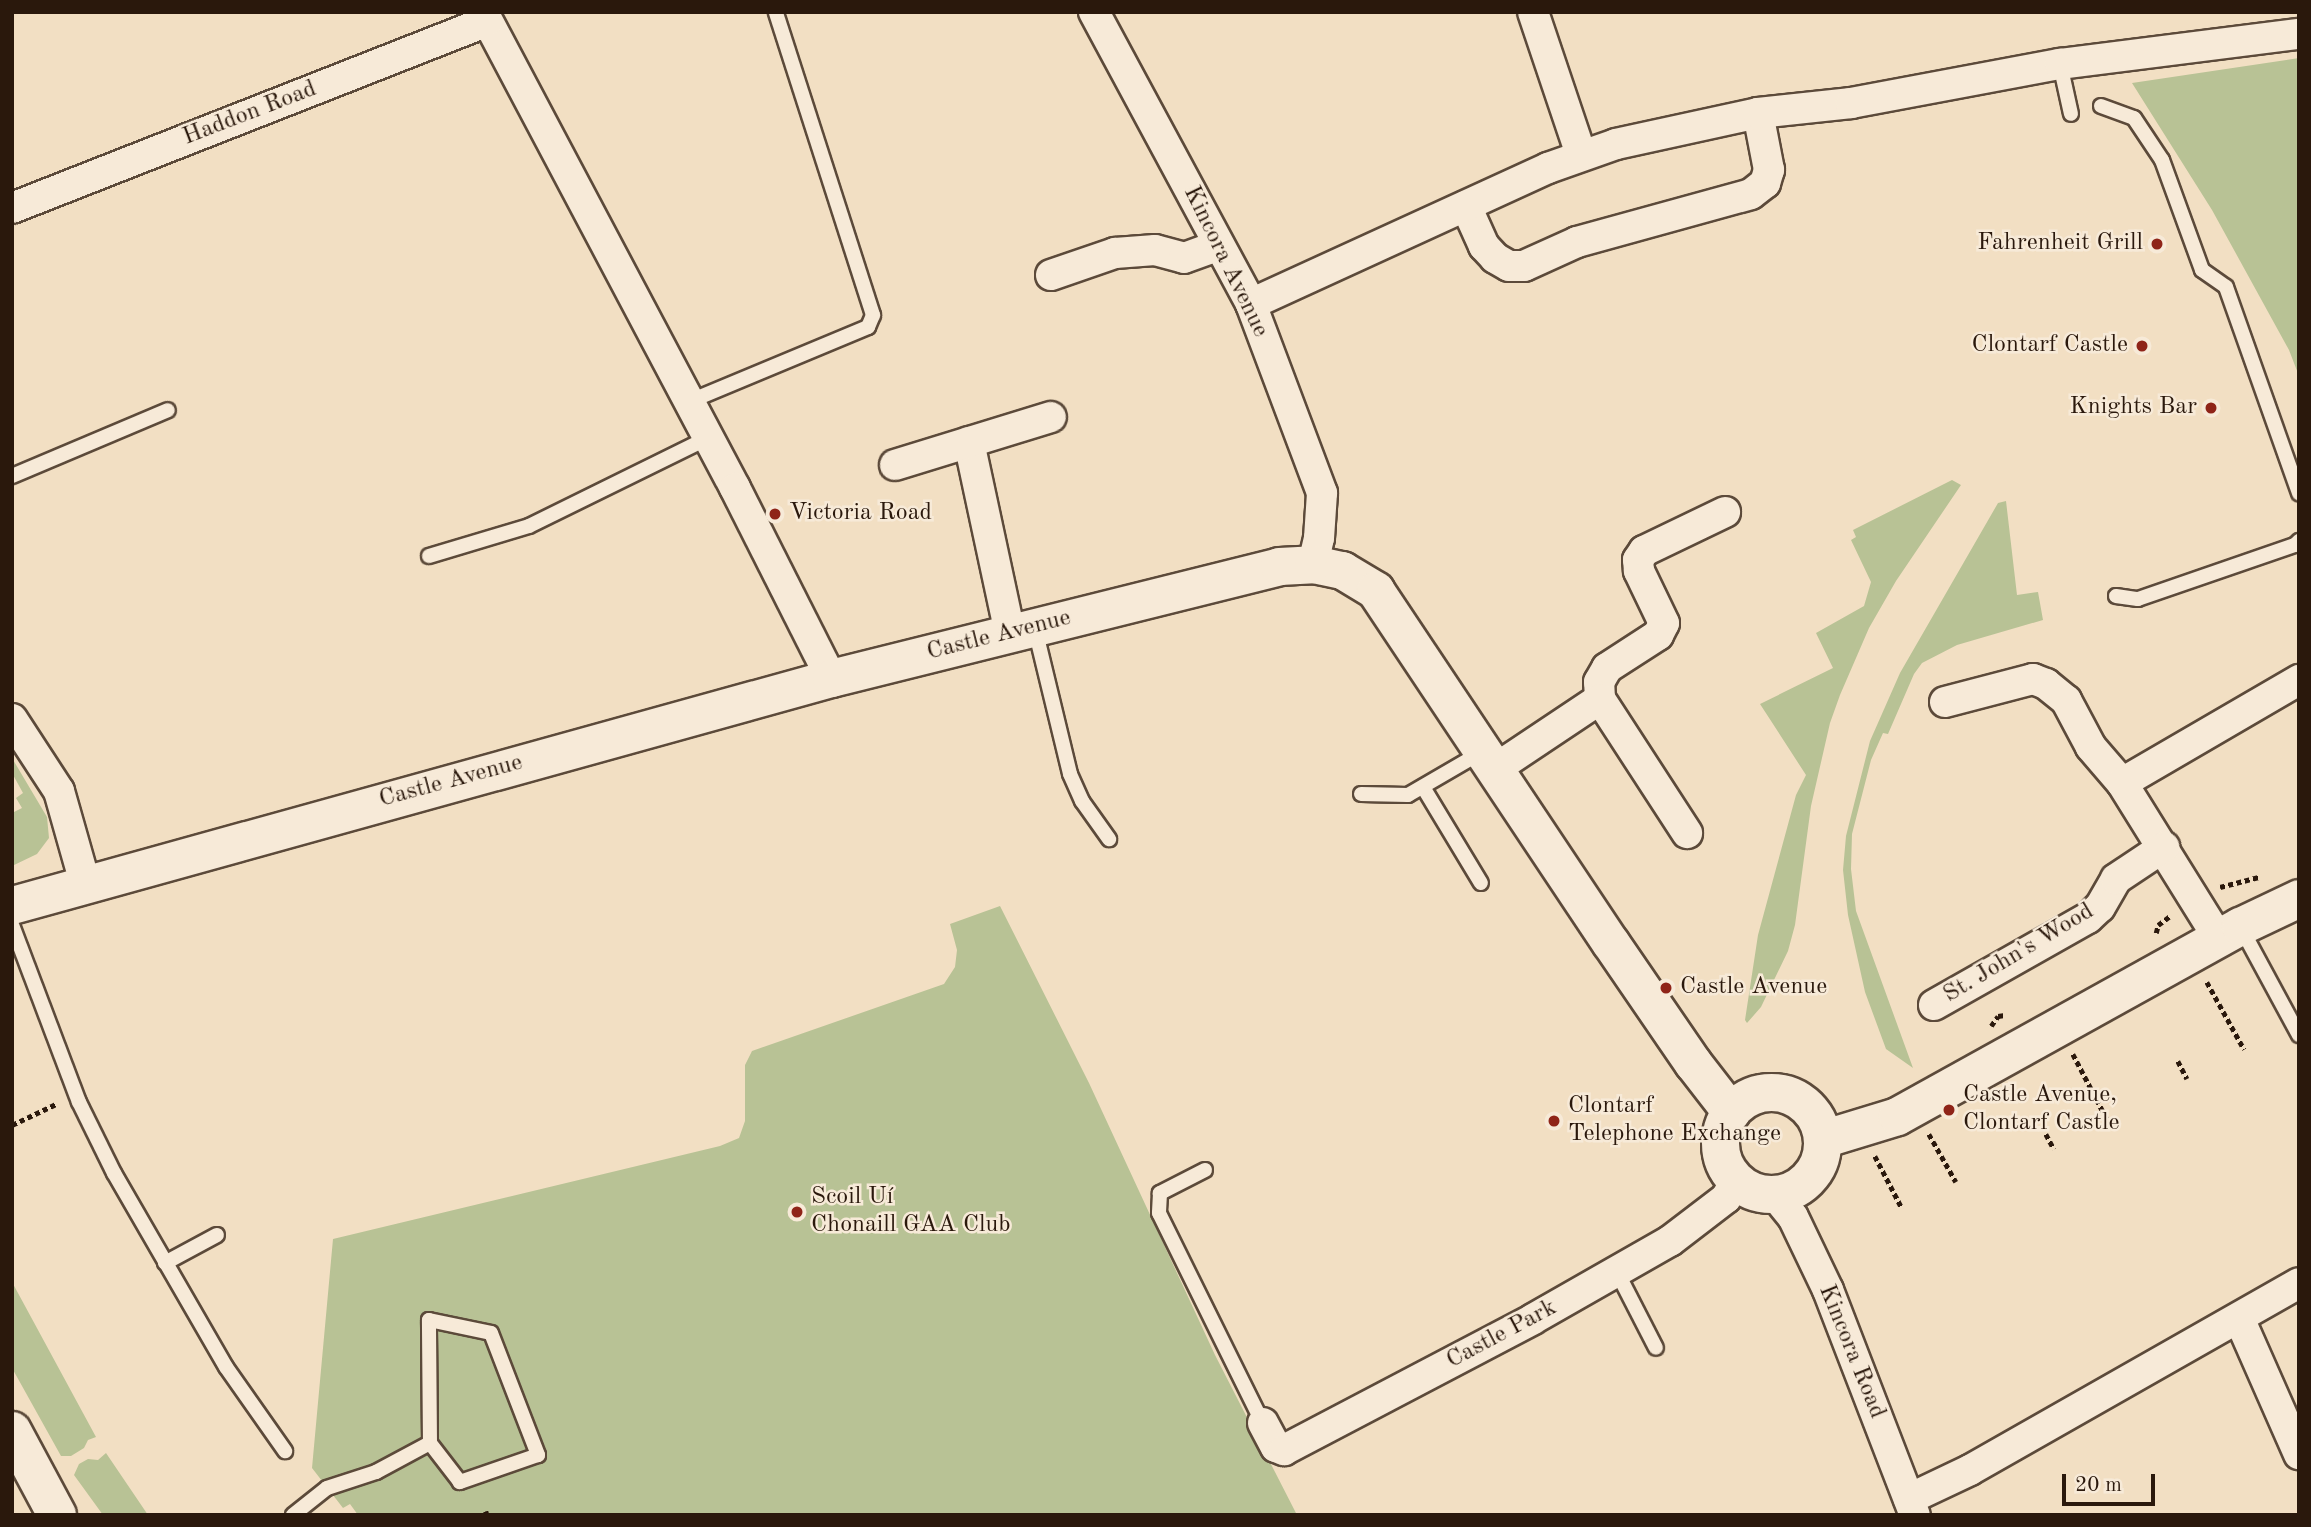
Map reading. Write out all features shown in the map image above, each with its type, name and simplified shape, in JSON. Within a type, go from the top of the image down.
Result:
[{"type":"main road","points":[[12,1432],[57,1515]]},
{"type":"street","name":"Kincora Avenue","points":[[1094,12],[1251,304],[1322,493],[1319,538],[1313,565]]},
{"type":"street","points":[[1533,12],[1581,155]]},
{"type":"street","points":[[486,17],[831,678]]},
{"type":"street","name":"Haddon Road","points":[[12,208],[486,17]]},
{"type":"street","points":[[1251,304],[1581,155],[1758,113],[1851,103],[2060,64],[2299,34]]},
{"type":"street","points":[[1466,206],[1484,246],[1495,258],[1509,266],[1524,266],[1577,242],[1751,194],[1765,183],[1769,170],[1758,113]]},
{"type":"street","points":[[1051,275],[1115,253],[1155,250],[1184,258],[1219,245]]},
{"type":"street","points":[[895,465],[1051,416]]},
{"type":"street","points":[[969,442],[1022,631]]},
{"type":"street","points":[[1687,833],[1600,699],[1599,682],[1607,668],[1658,635],[1664,623],[1639,571],[1638,560],[1644,551],[1725,512]]},
{"type":"street","name":"Castle Avenue","points":[[12,905],[831,678],[1279,566],[1313,565],[1342,569],[1375,590],[1693,1063],[1731,1112]]},
{"type":"street","points":[[1945,702],[2019,680],[2033,679],[2046,684],[2066,700],[2091,747],[2122,783],[2164,847],[2230,933]]},
{"type":"street","points":[[2122,783],[2299,680]]},
{"type":"street","points":[[1489,760],[1600,699]]},
{"type":"street","points":[[12,719],[59,791],[85,883]]},
{"type":"street","name":"St. John's Wood","points":[[1934,1005],[2088,918],[2100,907],[2116,879],[2164,847]]},
{"type":"street","points":[[1822,1139],[1897,1116],[2230,933],[2299,898]]},
{"type":"street","points":[[1758,1094],[1790,1095],[1810,1111],[1822,1139],[1818,1163],[1811,1175],[1801,1185],[1775,1195],[1752,1191],[1736,1181],[1722,1159],[1719,1144],[1721,1129],[1731,1112],[1745,1099],[1758,1094]]},
{"type":"street","name":"Castle Park","points":[[1263,1423],[1276,1447],[1284,1450],[1533,1319],[1670,1241],[1727,1198],[1736,1181]]},
{"type":"street","name":"Kincora Road","points":[[1775,1195],[1793,1217],[1828,1290],[1912,1507]]},
{"type":"street","points":[[1912,1507],[1970,1470],[2299,1283]]},
{"type":"street","points":[[2239,1318],[2299,1454]]},
{"type":"lane","points":[[688,402],[868,327],[873,315],[776,12]]},
{"type":"lane","points":[[2060,64],[2071,114]]},
{"type":"lane","points":[[2101,106],[2134,118],[2162,160],[2202,270],[2227,287],[2299,493]]},
{"type":"lane","points":[[12,476],[168,410]]},
{"type":"lane","points":[[429,556],[529,526],[708,438]]},
{"type":"lane","points":[[2116,596],[2138,599],[2295,545],[2299,541]]},
{"type":"lane","points":[[1022,631],[1070,774],[1082,801],[1109,839]]},
{"type":"lane","points":[[1361,794],[1408,795],[1489,760]]},
{"type":"lane","points":[[1423,787],[1481,883]]},
{"type":"lane","points":[[12,925],[75,1094],[114,1173],[226,1367],[285,1451]]},
{"type":"lane","points":[[2230,933],[2299,1035]]},
{"type":"lane","points":[[1205,1170],[1160,1193],[1159,1213],[1263,1423]]},
{"type":"lane","points":[[165,1263],[217,1235]]},
{"type":"lane","points":[[1617,1272],[1656,1348]]},
{"type":"lane","points":[[429,1320],[491,1333],[538,1455],[460,1482],[430,1443],[429,1320]]},
{"type":"lane","points":[[293,1515],[327,1488],[376,1472],[430,1443]]},
{"type":"path","points":[[2201,971],[2244,1049]]},
{"type":"path","points":[[2068,1045],[2108,1122]]},
{"type":"path","points":[[2178,1061],[2186,1079]]},
{"type":"path","points":[[12,1125],[75,1094]]},
{"type":"path","points":[[1924,1125],[1956,1182]]},
{"type":"path","points":[[2046,1134],[2054,1149]]},
{"type":"path","points":[[1871,1149],[1902,1208]]},
{"type":"green space","points":[[2299,58],[2299,376],[2289,350],[2212,210],[2132,83]]},
{"type":"green space","points":[[1952,480],[1961,485],[1896,581],[1869,628],[1840,695],[1830,723],[1811,806],[1795,925],[1788,951],[1761,1007],[1747,1023],[1745,1020],[1758,935],[1796,795],[1806,775],[1760,704],[1833,668],[1816,633],[1864,606],[1871,582],[1851,540],[1856,537],[1853,530]]},
{"type":"green space","points":[[2006,501],[2017,595],[2038,592],[2043,620],[1957,645],[1922,663],[1914,674],[1888,734],[1883,733],[1871,760],[1852,834],[1851,869],[1856,911],[1913,1068],[1886,1049],[1865,992],[1848,915],[1843,870],[1846,836],[1870,741],[1900,673],[1998,503]]},
{"type":"green space","points":[[12,758],[47,817],[49,838],[37,854],[12,866],[12,813],[22,808],[16,798],[23,793],[12,773]]},
{"type":"green space","name":"Scoil Uí Chonaill GAA Club","points":[[1000,906],[1089,1083],[1215,1355],[1297,1515],[358,1515],[350,1504],[343,1508],[312,1468],[333,1239],[720,1146],[739,1138],[745,1121],[745,1065],[752,1051],[944,984],[955,967],[957,950],[950,924]]},
{"type":"green space","points":[[12,1282],[96,1437],[88,1440],[84,1448],[71,1456],[61,1456],[12,1368]]},
{"type":"green space","points":[[106,1453],[148,1515],[103,1515],[74,1475],[79,1464],[88,1459],[98,1460]]},
{"type":"place","name":"Fahrenheit Grill","points":[[2157,244]]},
{"type":"place","name":"Clontarf Castle","points":[[2142,346]]},
{"type":"place","name":"Knights Bar","points":[[2211,408]]},
{"type":"place","name":"Victoria Road","points":[[775,514]]},
{"type":"place","name":"Castle Avenue","points":[[1666,988]]},
{"type":"place","name":"Castle Avenue, Clontarf Castle","points":[[1949,1110]]},
{"type":"place","name":"Clontarf Telephone Exchange","points":[[1554,1121]]},
{"type":"place","name":"Scoil Uí Chonaill GAA Club","points":[[797,1212]]}]
